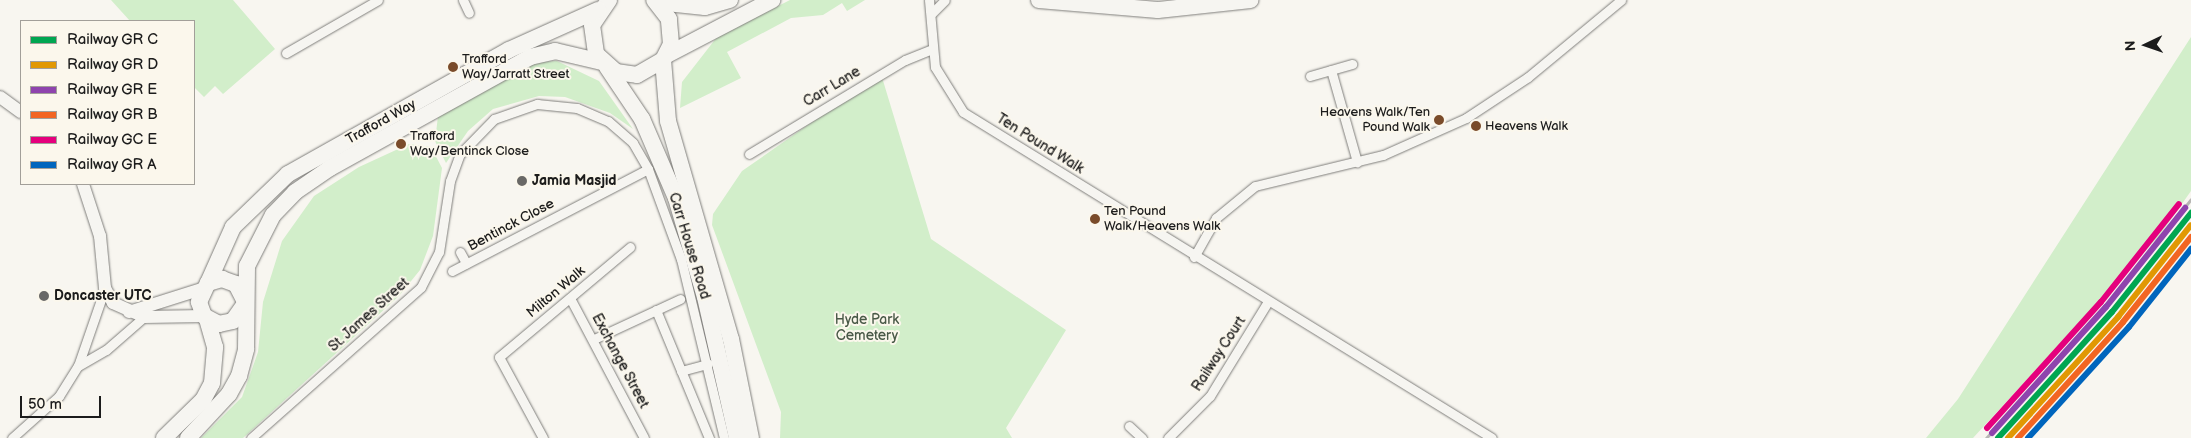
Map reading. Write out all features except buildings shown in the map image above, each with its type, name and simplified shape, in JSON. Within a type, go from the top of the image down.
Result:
[{"type":"highway","points":[[656,1],[705,7],[728,0]]},
{"type":"highway","name":"Trafford Way","points":[[188,438],[229,394],[239,376],[246,349],[244,303],[247,266],[273,215],[330,168],[530,57],[555,51],[637,75],[665,57],[772,0]]},
{"type":"highway","points":[[1039,0],[1158,10],[1250,0]]},
{"type":"highway","name":"Carr House Road","points":[[656,1],[669,19],[665,57],[668,121],[731,339],[752,438]]},
{"type":"highway","name":"Trafford Way","points":[[164,438],[203,400],[212,382],[215,347],[199,302],[234,227],[288,174],[509,50],[604,4]]},
{"type":"highway","name":"Carr House Road","points":[[604,4],[592,25],[592,43],[642,120],[676,198],[705,297],[737,438]]},
{"type":"highway","points":[[205,286],[229,280],[244,303],[226,324],[206,318]]},
{"type":"street","points":[[286,53],[378,0]]},
{"type":"street","points":[[462,0],[469,13]]},
{"type":"street","name":"Ten Pound Walk","points":[[929,0],[932,13],[932,49],[939,76],[963,112],[1194,257]]},
{"type":"street","points":[[932,13],[945,0]]},
{"type":"street","points":[[1492,438],[1194,257],[1216,218],[1255,186],[1357,162],[1410,144],[1489,103],[1528,78],[1620,0]]},
{"type":"street","name":"Carr Lane","points":[[749,154],[905,60],[932,49]]},
{"type":"street","points":[[1310,76],[1352,64]]},
{"type":"street","points":[[1331,70],[1357,162]]},
{"type":"street","points":[[0,97],[20,111]]},
{"type":"street","name":"St. James Street","points":[[251,438],[421,287],[439,252],[454,168],[469,142],[494,119],[537,104],[591,112],[623,132],[648,169],[665,206],[708,364],[724,438]]},
{"type":"street","name":"Bentinck Close","points":[[452,271],[648,169]]},
{"type":"street","points":[[83,185],[100,236],[105,288],[113,303],[126,312],[144,317],[206,318]]},
{"type":"street","name":"Milton Walk","points":[[543,438],[498,357],[630,248]]},
{"type":"street","name":"Bentinck Close","points":[[460,252],[466,263]]},
{"type":"street","points":[[126,312],[205,286]]},
{"type":"street","points":[[12,438],[59,396],[78,366],[105,288]]},
{"type":"street","name":"Exchange Street","points":[[570,298],[594,339],[644,438]]},
{"type":"street","points":[[594,339],[680,298]]},
{"type":"street","name":"Railway Court","points":[[1168,438],[1210,396],[1267,303]]},
{"type":"street","points":[[656,310],[709,438]]},
{"type":"street","points":[[78,366],[106,350],[144,317]]},
{"type":"street","points":[[681,371],[708,364]]},
{"type":"street","points":[[1129,426],[1142,438]]},
{"type":"green space","points":[[111,0],[233,0],[275,49],[223,94],[215,86],[204,97],[195,88],[195,20],[129,20]]},
{"type":"green space","points":[[790,0],[865,0],[847,11],[842,3],[823,15],[791,18],[727,52],[741,78],[680,108],[682,82],[717,37]]},
{"type":"green space","points":[[2191,37],[2191,191],[2160,235],[1973,438],[1926,438],[1958,399]]},
{"type":"green space","points":[[557,61],[599,81],[633,129],[610,113],[565,97],[539,96],[493,109],[468,131],[446,163],[435,141],[438,116],[536,62]]},
{"type":"green space","name":"Hyde Park Cemetery","points":[[881,74],[931,239],[1066,330],[1006,428],[1012,438],[780,438],[781,412],[712,225],[713,214],[742,171]]},
{"type":"green space","points":[[409,144],[431,147],[442,168],[433,236],[420,270],[399,296],[243,438],[201,438],[242,397],[258,352],[263,302],[282,241],[314,196],[359,167]]},
{"type":"railway","points":[[1986,438],[2107,305],[2191,199]]},
{"type":"transit line","points":[[1987,428],[2101,302],[2179,204]]},
{"type":"transit line","points":[[1992,433],[2106,307],[2185,208]]},
{"type":"transit line","points":[[1998,438],[2112,312],[2191,213]]},
{"type":"transit line","points":[[2008,438],[2118,317],[2191,225]]},
{"type":"transit line","points":[[2018,438],[2123,322],[2191,237]]},
{"type":"transit line","points":[[2028,438],[2129,327],[2191,249]]},
{"type":"place","name":"Trafford Way/Jarratt Street","points":[[453,67]]},
{"type":"place","name":"Heavens Walk/Ten Pound Walk","points":[[1439,120]]},
{"type":"place","name":"Heavens Walk","points":[[1476,126]]},
{"type":"place","name":"Trafford Way/Bentinck Close","points":[[401,144]]},
{"type":"place","name":"Jamia Masjid","points":[[522,181]]},
{"type":"place","name":"Ten Pound Walk/Heavens Walk","points":[[1095,219]]},
{"type":"place","name":"Doncaster UTC","points":[[44,296]]}]
